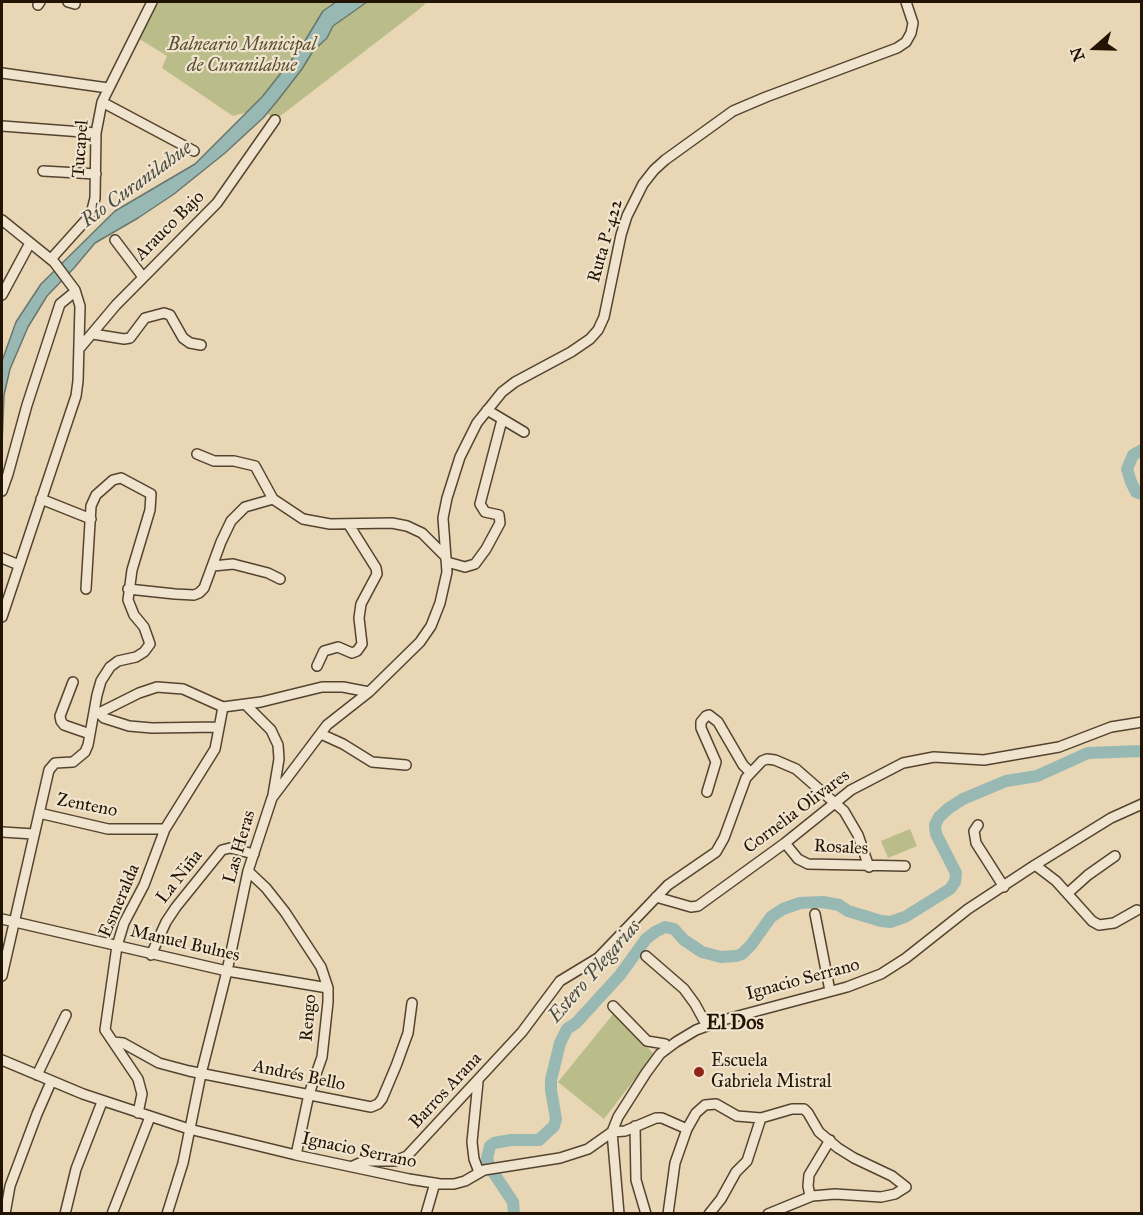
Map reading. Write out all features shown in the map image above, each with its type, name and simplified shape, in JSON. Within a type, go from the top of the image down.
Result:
[{"type":"street","name":"Tucapel","points":[[53,261],[89,215],[95,198],[96,133],[102,102],[152,2]]},
{"type":"street","name":"Ruta P-422","points":[[446,556],[443,518],[452,478],[468,440],[487,410],[515,382],[572,351],[590,339],[598,330],[604,317],[627,216],[643,184],[654,170],[704,131],[740,108],[897,48],[906,42],[913,23],[906,2]]},
{"type":"street","points":[[2,73],[108,88]]},
{"type":"street","points":[[102,102],[194,151]]},
{"type":"street","name":"Arauco Bajo","points":[[79,349],[116,305],[217,203],[275,120]]},
{"type":"street","points":[[2,126],[96,133]]},
{"type":"street","points":[[43,171],[96,174]]},
{"type":"street","points":[[2,222],[53,261],[74,290],[80,306],[76,396],[2,617]]},
{"type":"street","points":[[115,240],[143,277]]},
{"type":"street","points":[[2,295],[30,243]]},
{"type":"street","points":[[2,491],[60,304],[74,290]]},
{"type":"street","points":[[93,334],[130,338],[145,318],[164,312],[170,315],[183,338],[190,343],[201,345]]},
{"type":"street","points":[[487,410],[524,432]]},
{"type":"street","points":[[197,454],[214,461],[234,461],[255,466],[273,499],[303,519],[330,524],[392,523],[406,526],[422,533],[446,556],[465,567],[475,564],[501,521],[498,514],[483,511],[480,504],[502,420]]},
{"type":"street","points":[[2,976],[52,765],[73,762],[80,758],[88,745],[97,713],[101,681],[110,667],[118,661],[136,657],[150,645],[144,627],[130,608],[128,589],[150,510],[151,494],[121,478],[113,480],[96,495],[90,508],[86,589]]},
{"type":"street","points":[[41,499],[91,519]]},
{"type":"street","points":[[128,589],[194,595],[204,588],[231,521],[245,507],[273,499]]},
{"type":"street","points":[[317,666],[324,651],[338,648],[352,653],[357,651],[362,644],[359,618],[361,604],[377,574],[376,568],[350,525]]},
{"type":"street","name":"Las Heras","points":[[167,1214],[180,1174],[248,871],[272,798],[327,725],[369,692],[420,642],[431,626],[444,589],[446,556]]},
{"type":"street","points":[[2,558],[20,565]]},
{"type":"street","points":[[213,566],[233,564],[268,573],[280,579]]},
{"type":"street","points":[[73,682],[60,721],[63,725],[90,734]]},
{"type":"street","points":[[97,713],[157,687],[183,689],[223,707],[246,705],[322,687],[343,687],[369,692]]},
{"type":"street","points":[[246,705],[271,730],[278,746],[279,759],[272,798]]},
{"type":"street","name":"Esmeralda","points":[[138,1113],[142,1098],[140,1084],[106,1033],[105,1026],[117,946],[124,923],[144,885],[165,829],[213,752],[223,707]]},
{"type":"street","points":[[97,713],[104,718],[129,726],[219,727]]},
{"type":"street","points":[[707,792],[716,762],[701,728],[701,722],[709,715],[718,722],[743,765],[750,772],[757,764],[767,759],[781,762],[796,769],[834,802],[851,820],[863,846],[869,867]]},
{"type":"street","name":"Cornelia Olivares","points":[[656,897],[688,907],[698,906],[785,843],[834,802],[863,782],[903,763],[934,757],[984,760],[1059,747],[1111,727],[1142,722]]},
{"type":"street","points":[[321,734],[344,744],[372,762],[406,765]]},
{"type":"street","name":"Barros Arana","points":[[353,1166],[364,1161],[395,1161],[407,1156],[522,1032],[560,981],[598,958],[675,879],[716,852],[724,838],[744,781],[750,772]]},
{"type":"street","name":"Ignacio Serrano","points":[[2,1060],[102,1102],[189,1129],[296,1155],[435,1184],[454,1184],[465,1181],[481,1171],[579,1154],[612,1132],[634,1089],[653,1062],[668,1048],[707,1026],[756,1010],[860,983],[892,968],[953,920],[1035,865],[1112,818],[1142,804]]},
{"type":"street","name":"Zenteno","points":[[39,813],[108,829],[165,829]]},
{"type":"street","points":[[978,825],[974,831],[976,843],[1004,887]]},
{"type":"street","points":[[2,832],[34,834]]},
{"type":"street","name":"Rosales","points":[[785,843],[805,864],[905,866]]},
{"type":"street","name":"La Niña","points":[[151,955],[166,922],[176,907],[222,850],[230,848],[254,854]]},
{"type":"street","points":[[1068,893],[1115,856]]},
{"type":"street","points":[[1035,865],[1068,893],[1092,921],[1099,925],[1114,923],[1137,910]]},
{"type":"street","name":"Rengo","points":[[248,871],[266,888],[285,912],[321,967],[328,988],[322,1057],[309,1094],[296,1155]]},
{"type":"street","points":[[815,914],[830,991]]},
{"type":"street","name":"Manuel Bulnes","points":[[2,919],[151,955],[328,988]]},
{"type":"street","points":[[646,956],[684,989],[707,1026]]},
{"type":"street","name":"Andrés Bello","points":[[113,1042],[123,1043],[159,1063],[201,1074],[371,1107],[382,1099],[403,1049],[412,1003]]},
{"type":"street","points":[[613,1006],[647,1041],[665,1044],[668,1048]]},
{"type":"street","points":[[37,1075],[66,1015]]},
{"type":"street","points":[[3,1213],[16,1168],[51,1082]]},
{"type":"street","points":[[478,1082],[472,1142],[474,1159],[481,1171]]},
{"type":"street","points":[[65,1214],[78,1161],[102,1102]]},
{"type":"street","points":[[668,1214],[675,1163],[687,1129],[696,1113],[705,1106],[716,1104],[736,1116],[761,1118],[792,1108],[804,1109],[816,1128],[830,1140],[854,1158],[892,1176],[906,1187],[885,1197],[835,1194],[810,1197],[768,1214]]},
{"type":"street","points":[[112,1214],[150,1117]]},
{"type":"street","points":[[619,1214],[612,1132],[624,1131],[651,1119],[662,1118],[687,1129]]},
{"type":"street","points":[[709,1214],[721,1199],[736,1172],[747,1161],[761,1118]]},
{"type":"street","points":[[635,1126],[636,1180],[646,1214]]},
{"type":"street","points":[[810,1197],[809,1175],[830,1140]]},
{"type":"street","points":[[426,1214],[435,1184]]},
{"type":"green space","name":"Balneario Municipal de Curanilahue","points":[[157,2],[427,2],[275,120],[261,108],[233,116],[162,68],[167,56],[138,38]]},
{"type":"green space","points":[[910,829],[917,846],[888,858],[881,841]]},
{"type":"green space","points":[[614,1013],[654,1054],[604,1119],[558,1082]]},
{"type":"water","points":[[336,2],[367,2],[333,26],[327,38],[313,51],[302,69],[263,118],[225,153],[174,194],[95,243],[47,296],[28,327],[10,369],[4,395],[2,445],[2,361],[16,322],[41,284],[115,211],[195,164],[262,97],[300,49],[323,11]]},
{"type":"waterway","name":"Estero Plegarias","points":[[1142,450],[1133,455],[1127,469],[1136,492],[1142,494]]},
{"type":"waterway","name":"Estero Plegarias","points":[[514,1214],[513,1202],[489,1166],[487,1158],[490,1146],[511,1140],[539,1140],[554,1126],[556,1119],[551,1080],[560,1043],[567,1029],[576,1023],[620,975],[646,939],[655,932],[665,927],[674,929],[684,940],[702,952],[721,957],[742,954],[771,917],[783,909],[800,903],[823,902],[839,905],[848,911],[881,921],[890,922],[905,917],[950,889],[955,882],[956,873],[936,834],[935,825],[939,817],[949,808],[963,799],[1006,781],[1037,776],[1088,753],[1142,751]]},
{"type":"place","name":"Escuela Gabriela Mistral","points":[[699,1072]]},
{"type":"district","name":"El Dos","points":[[735,1024]]},
{"type":"water label","name":"Río Curanilahue","points":[[137,185]]}]
